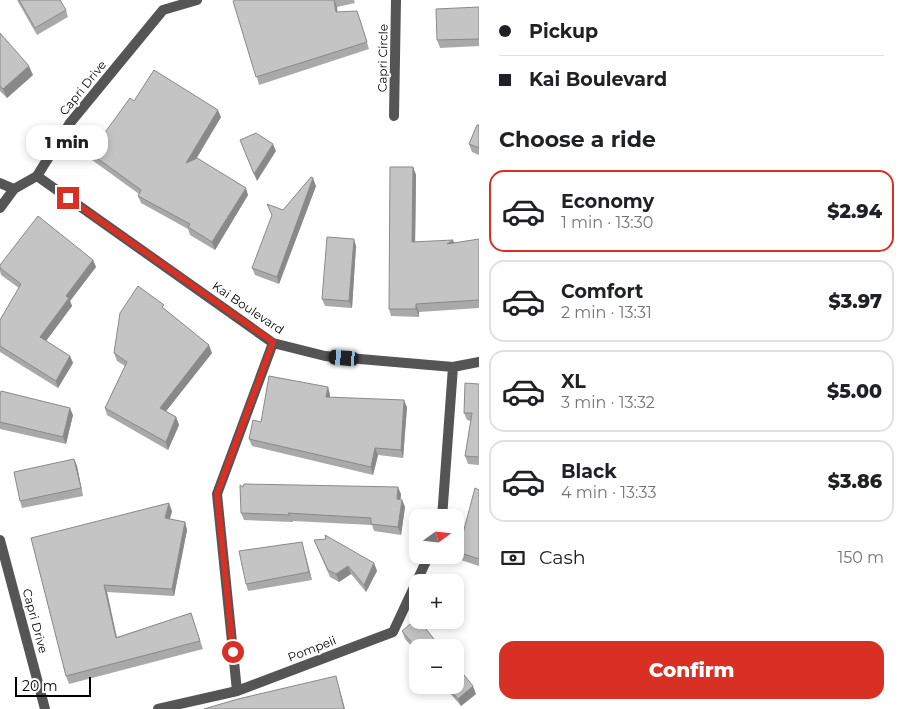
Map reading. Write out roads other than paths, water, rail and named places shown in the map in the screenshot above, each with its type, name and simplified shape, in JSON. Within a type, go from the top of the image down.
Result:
[{"type":"street","name":"Capri Drive","points":[[0,208],[14,190],[37,176],[70,123],[163,10],[197,0]]},
{"type":"street","name":"Capri Circle","points":[[394,116],[396,0]]},
{"type":"street","name":"Kai Boulevard","points":[[37,176],[273,342],[325,356],[453,367],[479,362]]},
{"type":"street","points":[[0,183],[14,190]]},
{"type":"street","points":[[237,691],[217,494],[273,342]]},
{"type":"street","points":[[443,509],[453,367]]},
{"type":"street","name":"Capri Drive","points":[[0,540],[45,709]]},
{"type":"street","name":"Pompeii","points":[[158,709],[237,691],[393,632],[425,564]]}]
